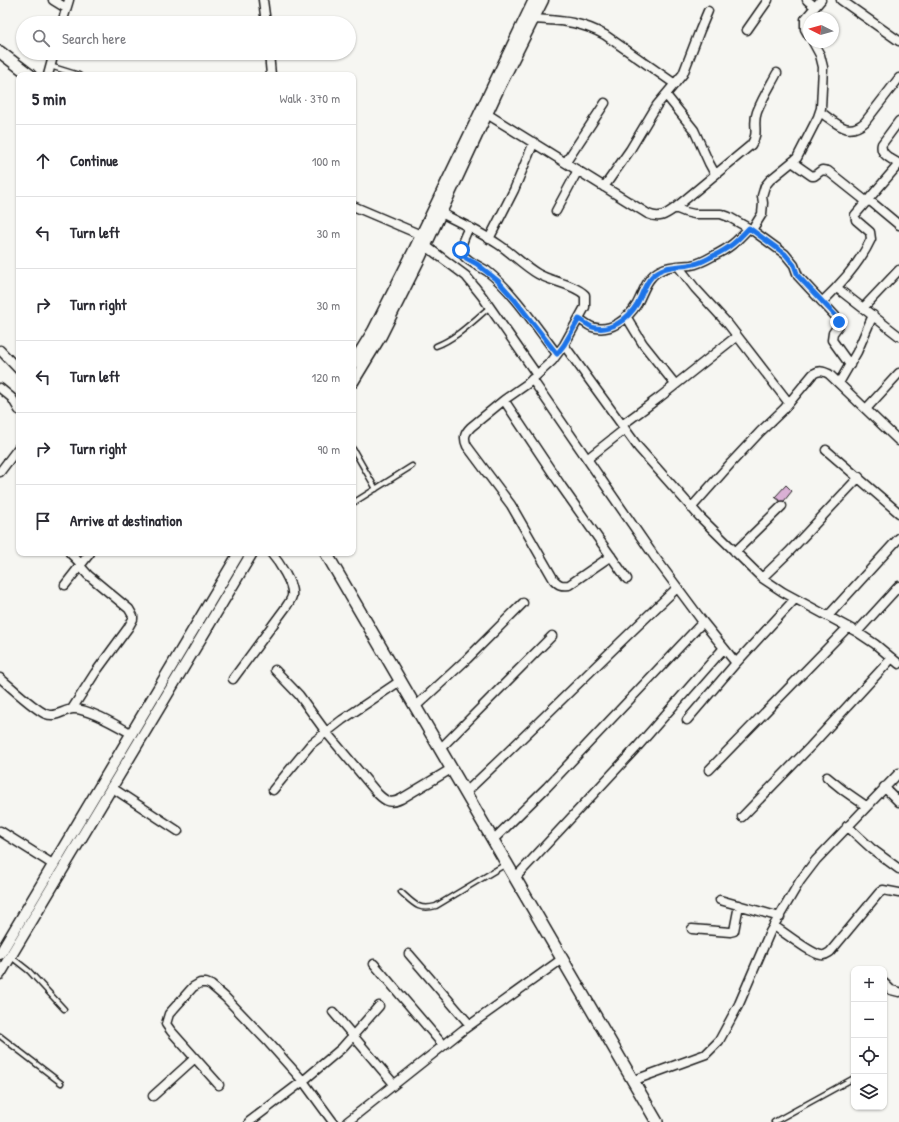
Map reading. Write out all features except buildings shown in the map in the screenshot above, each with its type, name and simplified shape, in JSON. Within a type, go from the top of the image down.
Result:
[{"type":"main road","points":[[0,52],[26,72]]},
{"type":"main road","points":[[328,556],[656,1122]]},
{"type":"street","points":[[53,0],[68,4],[64,16]]},
{"type":"street","points":[[257,0],[263,0],[265,16]]},
{"type":"street","points":[[356,358],[373,331],[421,235],[534,0]]},
{"type":"street","points":[[356,377],[381,336],[426,246],[487,114],[543,0]]},
{"type":"street","points":[[747,30],[768,0]]},
{"type":"street","points":[[807,0],[815,7]]},
{"type":"street","points":[[811,12],[821,0]]},
{"type":"street","points":[[841,0],[899,41]]},
{"type":"street","points":[[604,187],[630,150],[651,114],[683,74],[708,11]]},
{"type":"street","points":[[534,19],[573,22],[591,28],[605,35],[675,84]]},
{"type":"street","points":[[579,319],[592,327],[606,328],[614,326],[636,305],[650,277],[662,269],[699,264],[731,247],[751,229],[762,214],[762,196],[765,186],[792,162],[802,150],[820,112],[823,67],[820,55],[816,48]]},
{"type":"street","points":[[49,72],[52,60]]},
{"type":"street","points":[[270,60],[271,72]]},
{"type":"street","points":[[487,114],[604,187],[654,216],[662,216],[675,208],[751,145],[755,139],[756,133],[756,114],[777,73]]},
{"type":"street","points":[[820,112],[846,129],[854,129],[859,127],[899,78]]},
{"type":"street","points":[[666,95],[694,130],[716,174]]},
{"type":"street","points":[[566,162],[605,103]]},
{"type":"street","points":[[822,302],[837,288],[871,240],[870,232],[859,223],[856,218],[857,212],[899,164],[883,152],[881,148],[882,144],[899,121]]},
{"type":"street","points":[[489,239],[514,190],[534,142]]},
{"type":"street","points":[[792,162],[812,176],[822,170],[828,171],[899,225]]},
{"type":"street","points":[[556,212],[578,170]]},
{"type":"street","points":[[356,207],[421,235]]},
{"type":"street","points":[[675,208],[694,214],[720,214],[729,217],[751,229],[785,254],[794,265],[798,276],[838,319],[839,325],[832,333],[832,340],[850,364]]},
{"type":"street","points":[[441,213],[489,239],[537,273],[583,292],[585,295],[585,307],[564,345],[552,361],[466,431],[465,440],[511,505],[558,585],[563,586],[569,584],[610,556]]},
{"type":"street","points":[[469,227],[461,246],[462,254],[498,281],[557,354]]},
{"type":"street","points":[[426,246],[466,276],[490,307],[587,459],[654,556],[703,622],[736,663]]},
{"type":"street","points":[[678,266],[686,278],[728,324],[789,403]]},
{"type":"street","points":[[863,308],[899,270]]},
{"type":"street","points":[[837,288],[899,336]]},
{"type":"street","points":[[838,383],[857,352],[873,315]]},
{"type":"street","points":[[626,316],[643,344],[676,384]]},
{"type":"street","points":[[587,459],[623,427],[737,336]]},
{"type":"street","points":[[564,345],[638,447],[691,508],[762,578],[773,587],[848,626],[875,644],[896,661],[810,746],[742,817]]},
{"type":"street","points":[[0,350],[16,367]]},
{"type":"street","points":[[691,508],[730,463],[789,403],[813,374],[817,372],[824,371],[829,374],[899,441]]},
{"type":"street","points":[[866,409],[899,373]]},
{"type":"street","points":[[0,388],[12,398],[16,405]]},
{"type":"street","points":[[504,400],[546,464],[627,579]]},
{"type":"street","points":[[826,450],[899,513]]},
{"type":"street","points":[[0,472],[16,451]]},
{"type":"street","points":[[762,578],[789,552],[859,477]]},
{"type":"street","points":[[735,552],[782,506]]},
{"type":"street","points":[[828,616],[899,538]]},
{"type":"street","points":[[0,678],[45,714],[57,715],[72,709],[128,628],[133,616],[129,610],[88,575],[72,556]]},
{"type":"street","points":[[65,585],[88,556]]},
{"type":"street","points":[[0,954],[237,556]]},
{"type":"street","points":[[0,974],[250,556]]},
{"type":"street","points":[[233,679],[290,602],[292,596],[290,583],[273,556]]},
{"type":"street","points":[[857,632],[899,586]]},
{"type":"street","points":[[465,793],[521,740],[593,667],[677,588]]},
{"type":"street","points":[[687,720],[736,663],[795,599]]},
{"type":"street","points":[[415,707],[467,659],[523,603]]},
{"type":"street","points":[[493,840],[547,787],[703,622]]},
{"type":"street","points":[[708,770],[848,626]]},
{"type":"street","points":[[440,749],[552,636]]},
{"type":"street","points":[[515,878],[638,746],[724,648]]},
{"type":"street","points":[[275,670],[299,696],[326,732],[378,794],[388,802],[394,802],[401,799],[451,769]]},
{"type":"street","points":[[273,790],[303,753],[326,732],[400,681]]},
{"type":"street","points":[[72,709],[89,713],[132,734]]},
{"type":"street","points":[[632,1081],[706,1054],[719,1041],[740,1004],[774,926],[800,881],[816,860],[847,826],[899,773]]},
{"type":"street","points":[[827,777],[866,806]]},
{"type":"street","points":[[111,787],[178,831]]},
{"type":"street","points":[[884,787],[899,802]]},
{"type":"street","points":[[847,826],[872,849],[899,868]]},
{"type":"street","points":[[0,831],[54,865]]},
{"type":"street","points":[[774,926],[811,951],[824,956],[830,952],[879,893],[883,890],[899,893]]},
{"type":"street","points":[[720,900],[780,917]]},
{"type":"street","points":[[692,929],[734,931],[739,905]]},
{"type":"street","points":[[409,954],[470,1025]]},
{"type":"street","points":[[347,1122],[470,1025],[562,959]]},
{"type":"street","points":[[374,964],[443,1046]]},
{"type":"street","points":[[219,1085],[167,1026],[166,1020],[169,1014],[193,987],[200,983],[206,983],[225,997],[303,1081],[333,1122]]},
{"type":"street","points":[[887,986],[891,990],[899,992]]},
{"type":"street","points":[[249,1122],[303,1081],[342,1048],[379,1006]]},
{"type":"street","points":[[333,1012],[394,1084]]},
{"type":"street","points":[[153,1096],[195,1058]]},
{"type":"lane","points":[[50,66],[69,72]]},
{"type":"lane","points":[[436,346],[459,334],[490,307]]},
{"type":"lane","points":[[356,454],[376,489]]},
{"type":"lane","points":[[356,501],[412,466]]},
{"type":"lane","points":[[401,892],[414,904],[423,908],[436,906],[506,864]]},
{"type":"lane","points":[[10,956],[29,971],[64,1009]]},
{"type":"lane","points":[[0,1036],[61,1083]]},
{"type":"lane","points":[[774,1122],[851,1080]]},
{"type":"route","points":[[461,250],[462,254],[466,258],[477,264],[498,281],[557,354],[579,319],[592,327],[606,328],[614,326],[624,319],[636,305],[650,277],[655,273],[672,266],[699,264],[731,247],[749,228],[785,254],[794,265],[798,276],[836,316],[839,322]]}]
